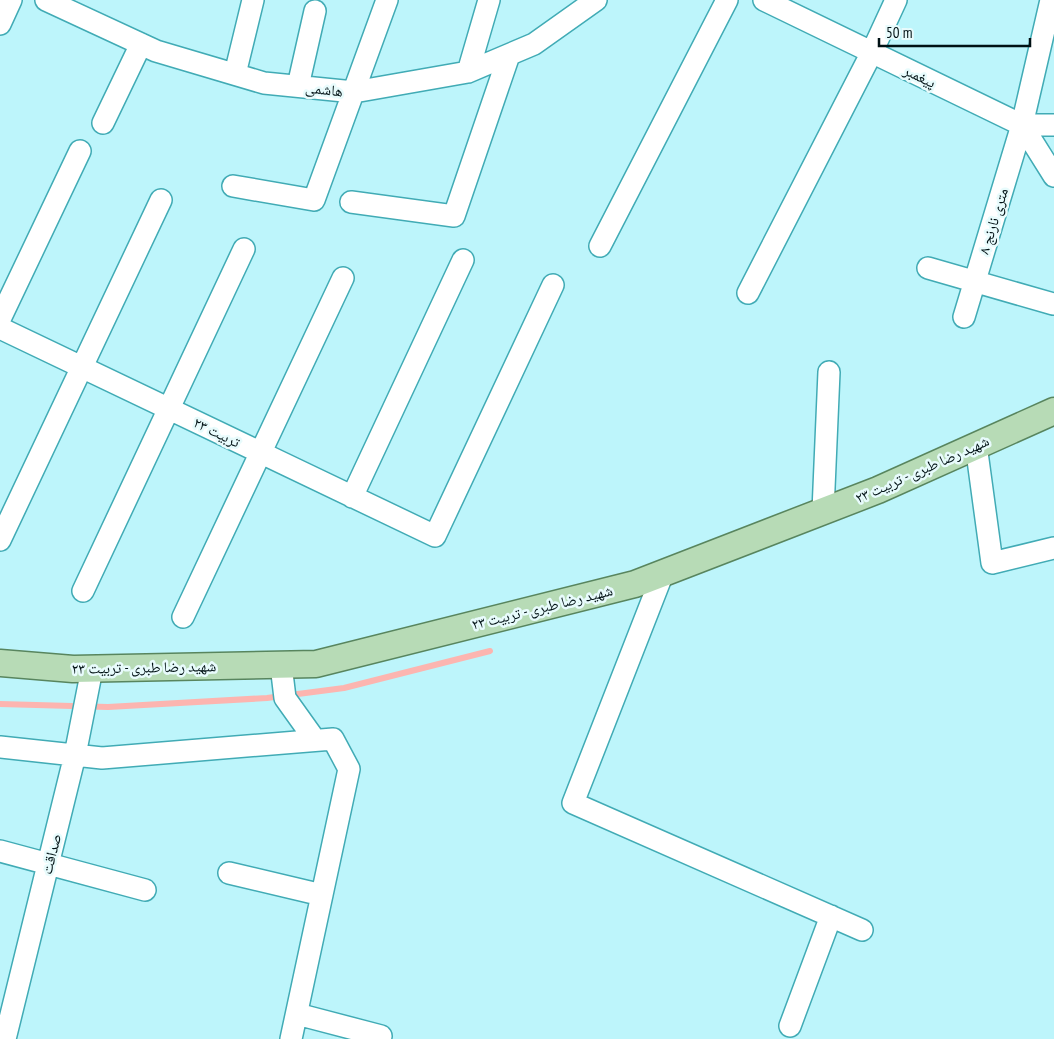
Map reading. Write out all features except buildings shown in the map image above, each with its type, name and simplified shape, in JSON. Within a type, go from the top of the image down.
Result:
[{"type":"main road","name":"شهید رضا طبری - تربیت ۲۳","points":[[0,664],[92,669],[316,664],[635,584],[878,490],[1054,410]]},
{"type":"street","points":[[0,24],[11,0]]},
{"type":"street","name":"هاشمی","points":[[46,0],[156,51],[264,83],[354,92],[468,72],[534,44],[596,0]]},
{"type":"street","points":[[235,74],[253,0]]},
{"type":"street","points":[[233,186],[314,200],[387,0]]},
{"type":"street","points":[[468,72],[489,0]]},
{"type":"street","points":[[600,246],[727,0]]},
{"type":"street","name":"پیغمبر","points":[[764,0],[1022,125]]},
{"type":"street","points":[[748,293],[872,52],[896,0]]},
{"type":"street","name":"۸ متری نارنج","points":[[964,317],[1022,125],[1051,0]]},
{"type":"street","points":[[298,86],[315,11]]},
{"type":"street","points":[[103,123],[141,44]]},
{"type":"street","points":[[351,202],[454,216],[509,55]]},
{"type":"street","points":[[1022,125],[1054,124]]},
{"type":"street","points":[[1022,125],[1054,176]]},
{"type":"street","points":[[0,320],[80,151]]},
{"type":"street","points":[[0,540],[161,200]]},
{"type":"street","points":[[83,591],[244,249]]},
{"type":"street","points":[[352,496],[464,260]]},
{"type":"street","points":[[928,268],[1053,304]]},
{"type":"street","points":[[183,617],[343,278]]},
{"type":"street","name":"تربیت ۲۳","points":[[0,328],[435,536],[553,285]]},
{"type":"street","points":[[823,511],[829,372]]},
{"type":"street","points":[[976,446],[992,563],[1054,548]]},
{"type":"street","points":[[663,573],[573,803],[862,930]]},
{"type":"street","points":[[281,665],[285,698],[315,740]]},
{"type":"street","name":"صداقت","points":[[5,1039],[75,755],[92,669]]},
{"type":"street","points":[[0,747],[102,758],[333,739],[349,769],[291,1039]]},
{"type":"street","points":[[0,851],[145,890]]},
{"type":"street","points":[[229,873],[322,895]]},
{"type":"street","points":[[790,1026],[831,916]]},
{"type":"street","points":[[297,1014],[381,1036]]},
{"type":"waterway","points":[[0,704],[108,707],[267,698],[344,688],[490,651]]}]
